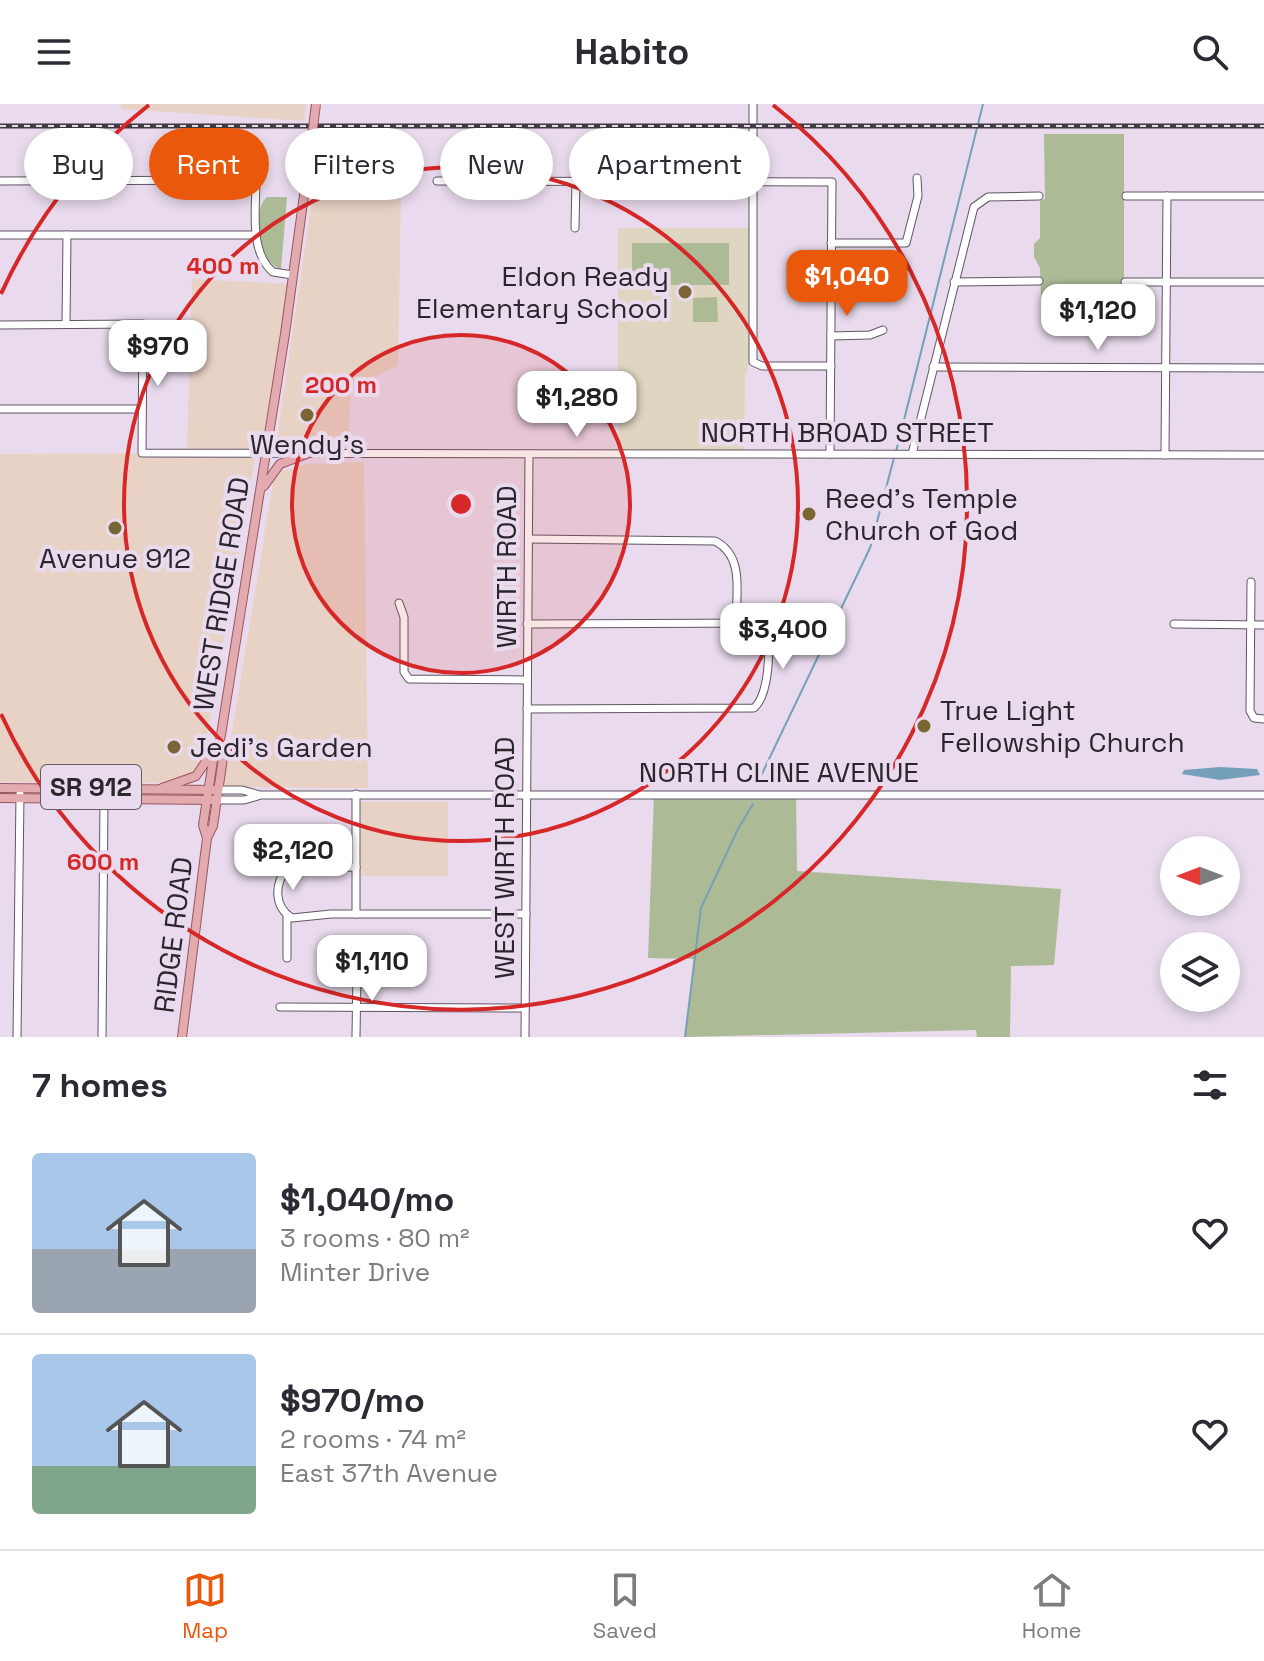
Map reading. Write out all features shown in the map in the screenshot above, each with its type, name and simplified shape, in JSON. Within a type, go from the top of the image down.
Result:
[{"type":"main road","name":"WEST RIDGE ROAD","points":[[207,794],[260,494],[316,104]]},
{"type":"main road","points":[[260,494],[280,464],[309,453]]},
{"type":"main road","name":"WEST RIDGE ROAD","points":[[217,745],[224,751],[217,795]]},
{"type":"main road","points":[[162,788],[196,776],[217,745]]},
{"type":"main road","name":"SR 912","points":[[0,788],[162,788],[217,795]]},
{"type":"main road","name":"SR 912","points":[[0,798],[104,799],[207,794]]},
{"type":"main road","name":"RIDGE ROAD","points":[[207,794],[203,825],[207,838]]},
{"type":"main road","name":"RIDGE ROAD","points":[[182,1037],[207,838],[213,826],[217,795]]},
{"type":"street","points":[[753,104],[753,128]]},
{"type":"street","points":[[831,243],[906,243],[918,196],[917,178]]},
{"type":"street","points":[[0,181],[256,180],[256,235],[270,270],[293,275]]},
{"type":"street","points":[[437,181],[569,181]]},
{"type":"street","points":[[770,182],[832,182],[830,454]]},
{"type":"street","points":[[907,454],[933,367],[970,219],[980,200],[993,196],[1039,196]]},
{"type":"street","points":[[1126,196],[1264,196]]},
{"type":"street","points":[[1165,455],[1167,196]]},
{"type":"street","points":[[575,228],[576,200]]},
{"type":"street","points":[[753,200],[753,362],[762,366],[831,366]]},
{"type":"street","points":[[0,235],[256,235]]},
{"type":"street","points":[[66,324],[67,235]]},
{"type":"street","points":[[954,282],[1039,281]]},
{"type":"street","points":[[1125,282],[1264,282]]},
{"type":"street","points":[[0,325],[143,324],[142,409],[0,409]]},
{"type":"street","points":[[831,336],[870,335],[883,330]]},
{"type":"street","points":[[933,367],[1264,368]]},
{"type":"street","name":"NORTH BROAD STREET","points":[[142,409],[142,453],[1264,455]]},
{"type":"street","name":"WIRTH ROAD","points":[[527,680],[529,454]]},
{"type":"street","points":[[529,539],[703,539],[724,546],[736,570],[736,623]]},
{"type":"street","points":[[1251,582],[1250,711],[1254,718],[1264,719]]},
{"type":"street","points":[[399,603],[404,617],[404,672],[407,678],[527,680]]},
{"type":"street","points":[[527,624],[769,623],[769,665],[757,707],[527,709]]},
{"type":"street","points":[[1174,624],[1264,625]]},
{"type":"street","name":"WEST WIRTH ROAD","points":[[525,1037],[527,680]]},
{"type":"street","points":[[17,1037],[20,788]]},
{"type":"street","name":"NORTH CLINE AVENUE","points":[[217,795],[242,790],[260,795],[1264,795]]},
{"type":"street","points":[[356,794],[356,914]]},
{"type":"street","points":[[102,1037],[104,799]]},
{"type":"street","points":[[287,958],[287,915],[278,894],[280,880],[287,869],[356,867]]},
{"type":"street","points":[[287,915],[312,918],[356,914],[526,914]]},
{"type":"street","points":[[356,1037],[357,969]]},
{"type":"street","points":[[280,1007],[525,1008]]},
{"type":"shaded area","points":[[121,104],[306,104],[304,121],[121,109]]},
{"type":"shaded area","points":[[312,200],[401,200],[398,366],[351,388],[348,445],[288,444],[277,437]]},
{"type":"shaded area","name":"Eldon Ready Elementary School","points":[[618,228],[753,228],[752,356],[745,376],[744,454],[618,454]]},
{"type":"shaded area","points":[[192,279],[290,284],[265,451],[187,451]]},
{"type":"shaded area","points":[[256,453],[202,764],[194,774],[168,783],[0,782],[0,454]]},
{"type":"shaded area","points":[[364,462],[368,788],[223,787],[273,482],[282,471],[308,464]]},
{"type":"shaded area","points":[[361,802],[448,802],[448,876],[361,876]]},
{"type":"green space","points":[[1044,134],[1124,134],[1124,324],[1042,324],[1040,268],[1034,257],[1034,244],[1040,238],[1040,200],[1045,199]]},
{"type":"green space","points":[[269,197],[285,197],[287,200],[281,269],[273,265],[262,248],[258,225],[262,204]]},
{"type":"green space","points":[[632,243],[729,243],[729,285],[632,285]]},
{"type":"green space","points":[[717,297],[718,322],[693,322],[693,298]]},
{"type":"green space","points":[[796,794],[797,871],[1061,889],[1054,965],[1011,966],[1010,1037],[977,1037],[976,1030],[685,1037],[694,959],[648,958],[654,795]]},
{"type":"water","points":[[1220,767],[1257,769],[1260,775],[1220,780],[1182,774],[1184,770]]},
{"type":"waterway","points":[[896,452],[983,104]]},
{"type":"waterway","points":[[759,780],[870,548],[894,458]]},
{"type":"waterway","points":[[685,1037],[701,908],[753,804]]},
{"type":"railway","points":[[0,126],[1264,126]]},
{"type":"place","name":"Eldon Ready Elementary School","points":[[685,292]]},
{"type":"place","name":"Wendy's","points":[[307,415]]},
{"type":"place","name":"Reed's Temple Church of God","points":[[809,514]]},
{"type":"place","name":"Avenue 912","points":[[115,528]]},
{"type":"place","name":"True Light Fellowship Church","points":[[924,726]]},
{"type":"place","name":"Jedi's Garden","points":[[174,747]]}]
